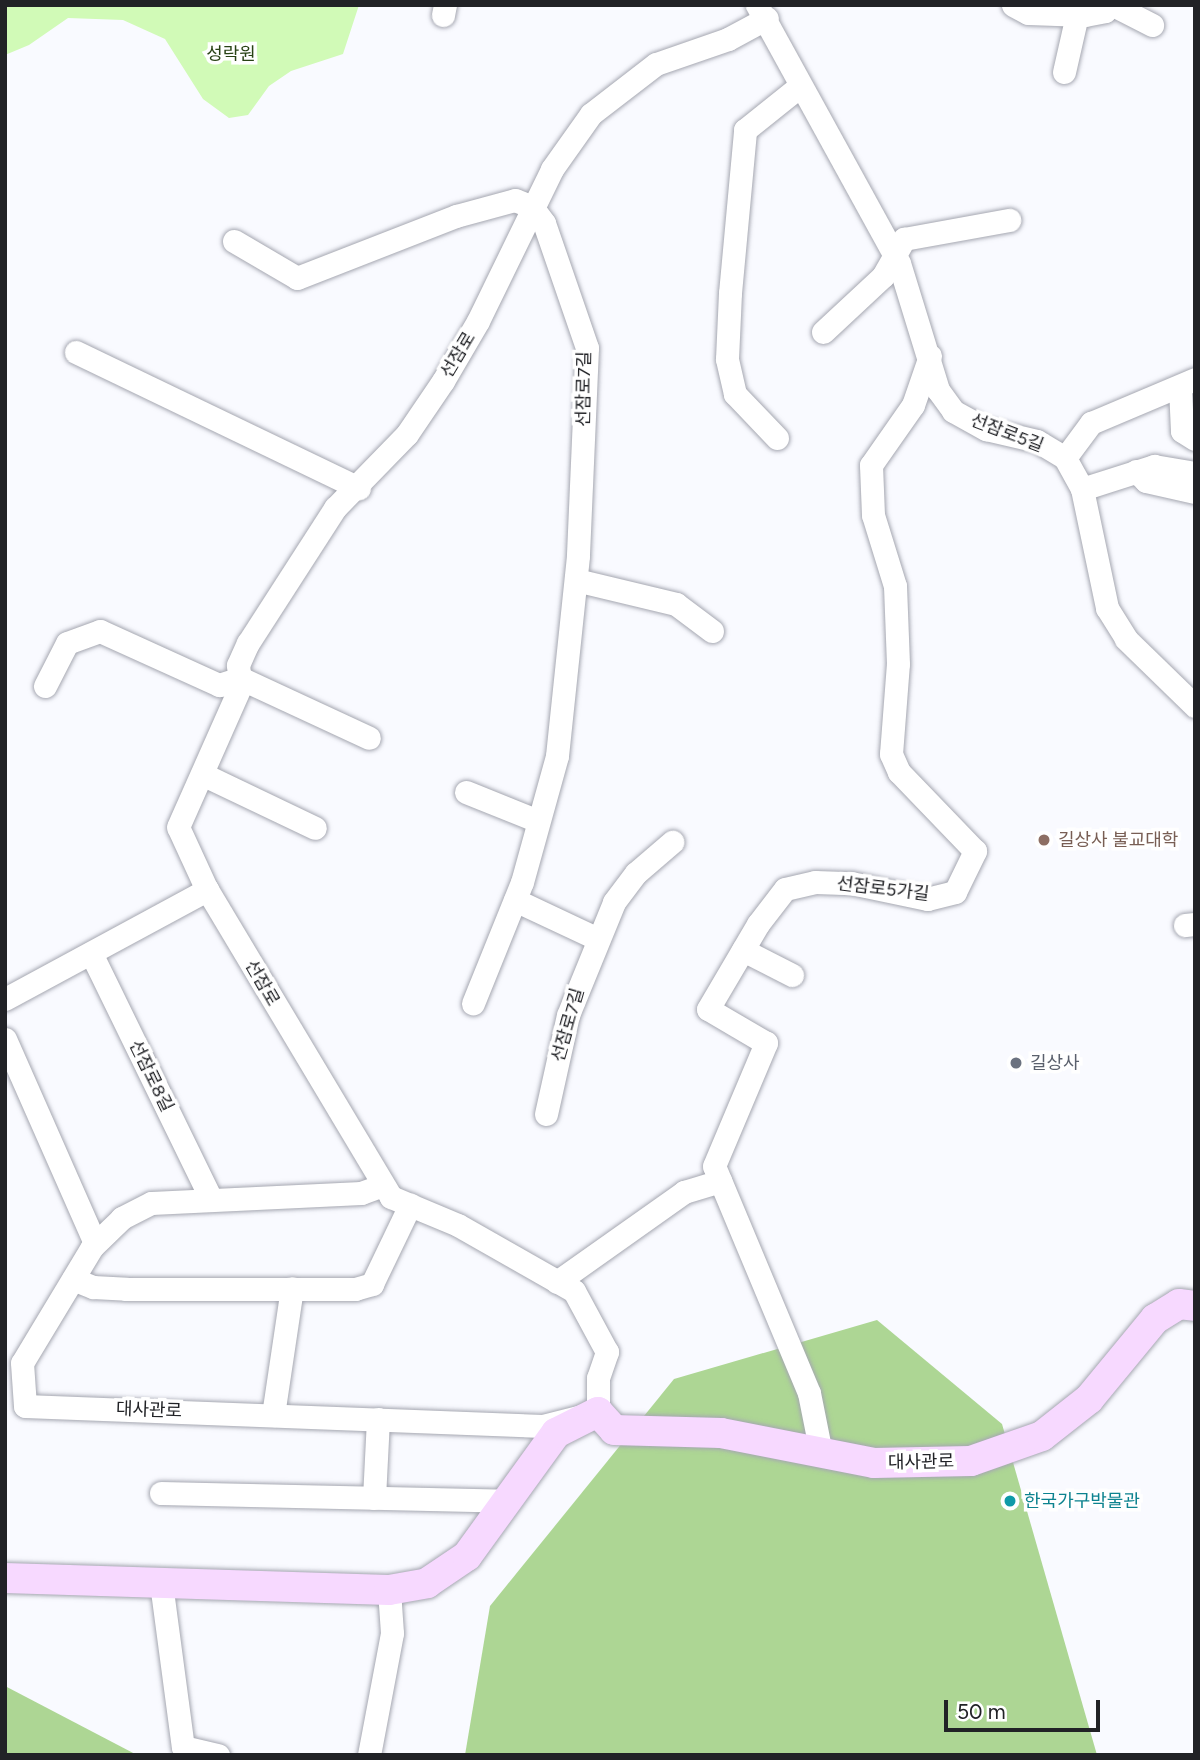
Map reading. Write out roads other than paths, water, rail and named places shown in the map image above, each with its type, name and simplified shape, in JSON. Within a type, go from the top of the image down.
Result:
[{"type":"main road","name":"대사관로","points":[[598,1412],[614,1430],[721,1433],[874,1463],[971,1461],[1009,1451],[1042,1436],[1089,1399],[1154,1319],[1180,1304],[1195,1306]]},
{"type":"main road","points":[[5,1578],[389,1590],[427,1583],[467,1556],[556,1433],[598,1412]]},
{"type":"street","points":[[1013,5],[1028,13],[1077,15],[1105,11],[1105,5]]},
{"type":"street","points":[[1112,5],[1152,25]]},
{"type":"street","name":"선잠로5길","points":[[762,12],[800,86],[894,253],[930,356],[938,390],[953,411],[986,429],[1037,441],[1065,458],[1082,489],[1107,608],[1126,639],[1195,706]]},
{"type":"street","name":"선잠로","points":[[598,1412],[598,1378],[607,1352],[573,1291],[458,1225],[391,1197],[207,890],[178,827],[241,685],[238,665],[255,631],[335,508],[359,488],[407,434],[443,381],[478,321],[552,169],[602,106],[656,64],[728,39],[762,12]]},
{"type":"street","points":[[1064,72],[1077,15]]},
{"type":"street","points":[[777,438],[735,394],[727,359],[730,293],[744,130],[800,86]]},
{"type":"street","points":[[234,241],[297,278],[456,216],[515,200],[532,207]]},
{"type":"street","name":"선잠로7길","points":[[473,1003],[515,900],[557,756],[576,580],[587,348],[544,223],[532,207]]},
{"type":"street","points":[[823,332],[883,276],[904,239],[1009,220]]},
{"type":"street","points":[[76,352],[359,488]]},
{"type":"street","name":"선잠로5가길","points":[[821,1453],[809,1393],[714,1166],[766,1043],[708,1009],[743,950],[785,889],[815,882],[852,883],[928,899],[955,892],[975,851],[899,772],[891,754],[898,664],[895,586],[873,515],[871,465],[914,405],[917,384],[930,356]]},
{"type":"street","points":[[1065,458],[1091,423],[1187,383],[1182,431],[1195,439]]},
{"type":"street","points":[[1082,489],[1115,482],[1136,471],[1154,466],[1195,473]]},
{"type":"street","points":[[1136,471],[1146,481],[1195,492]]},
{"type":"street","points":[[576,580],[676,604],[712,631]]},
{"type":"street","points":[[45,686],[67,643],[100,631],[219,685],[240,678],[369,738]]},
{"type":"street","points":[[202,774],[315,828]]},
{"type":"street","points":[[466,792],[538,821]]},
{"type":"street","name":"선잠로7길","points":[[546,1114],[568,1015],[614,902],[636,873],[671,842]]},
{"type":"street","points":[[5,999],[207,890]]},
{"type":"street","points":[[515,900],[598,939]]},
{"type":"street","points":[[743,950],[792,975]]},
{"type":"street","name":"선잠로8길","points":[[91,953],[211,1199]]},
{"type":"street","points":[[5,1039],[95,1243]]},
{"type":"street","points":[[557,1282],[684,1192],[720,1181]]},
{"type":"street","points":[[383,1185],[361,1193],[151,1203],[122,1218],[95,1243],[73,1279],[93,1287],[126,1289],[355,1289],[372,1284],[410,1205]]},
{"type":"street","name":"대사관로","points":[[73,1279],[22,1363],[25,1406],[543,1426],[598,1412]]},
{"type":"street","points":[[272,1415],[292,1288]]},
{"type":"street","points":[[374,1498],[378,1419]]},
{"type":"street","points":[[161,1493],[507,1501]]},
{"type":"street","points":[[161,1583],[183,1747],[218,1755]]},
{"type":"street","points":[[369,1755],[392,1633],[389,1590]]},
{"type":"place","name":"길상사 불교대학","points":[[1044,840]]},
{"type":"place","name":"길상사","points":[[1016,1063]]},
{"type":"place","name":"한국가구박물관","points":[[1010,1501]]},
{"type":"park label","name":"성락원","points":[[231,54]]}]
